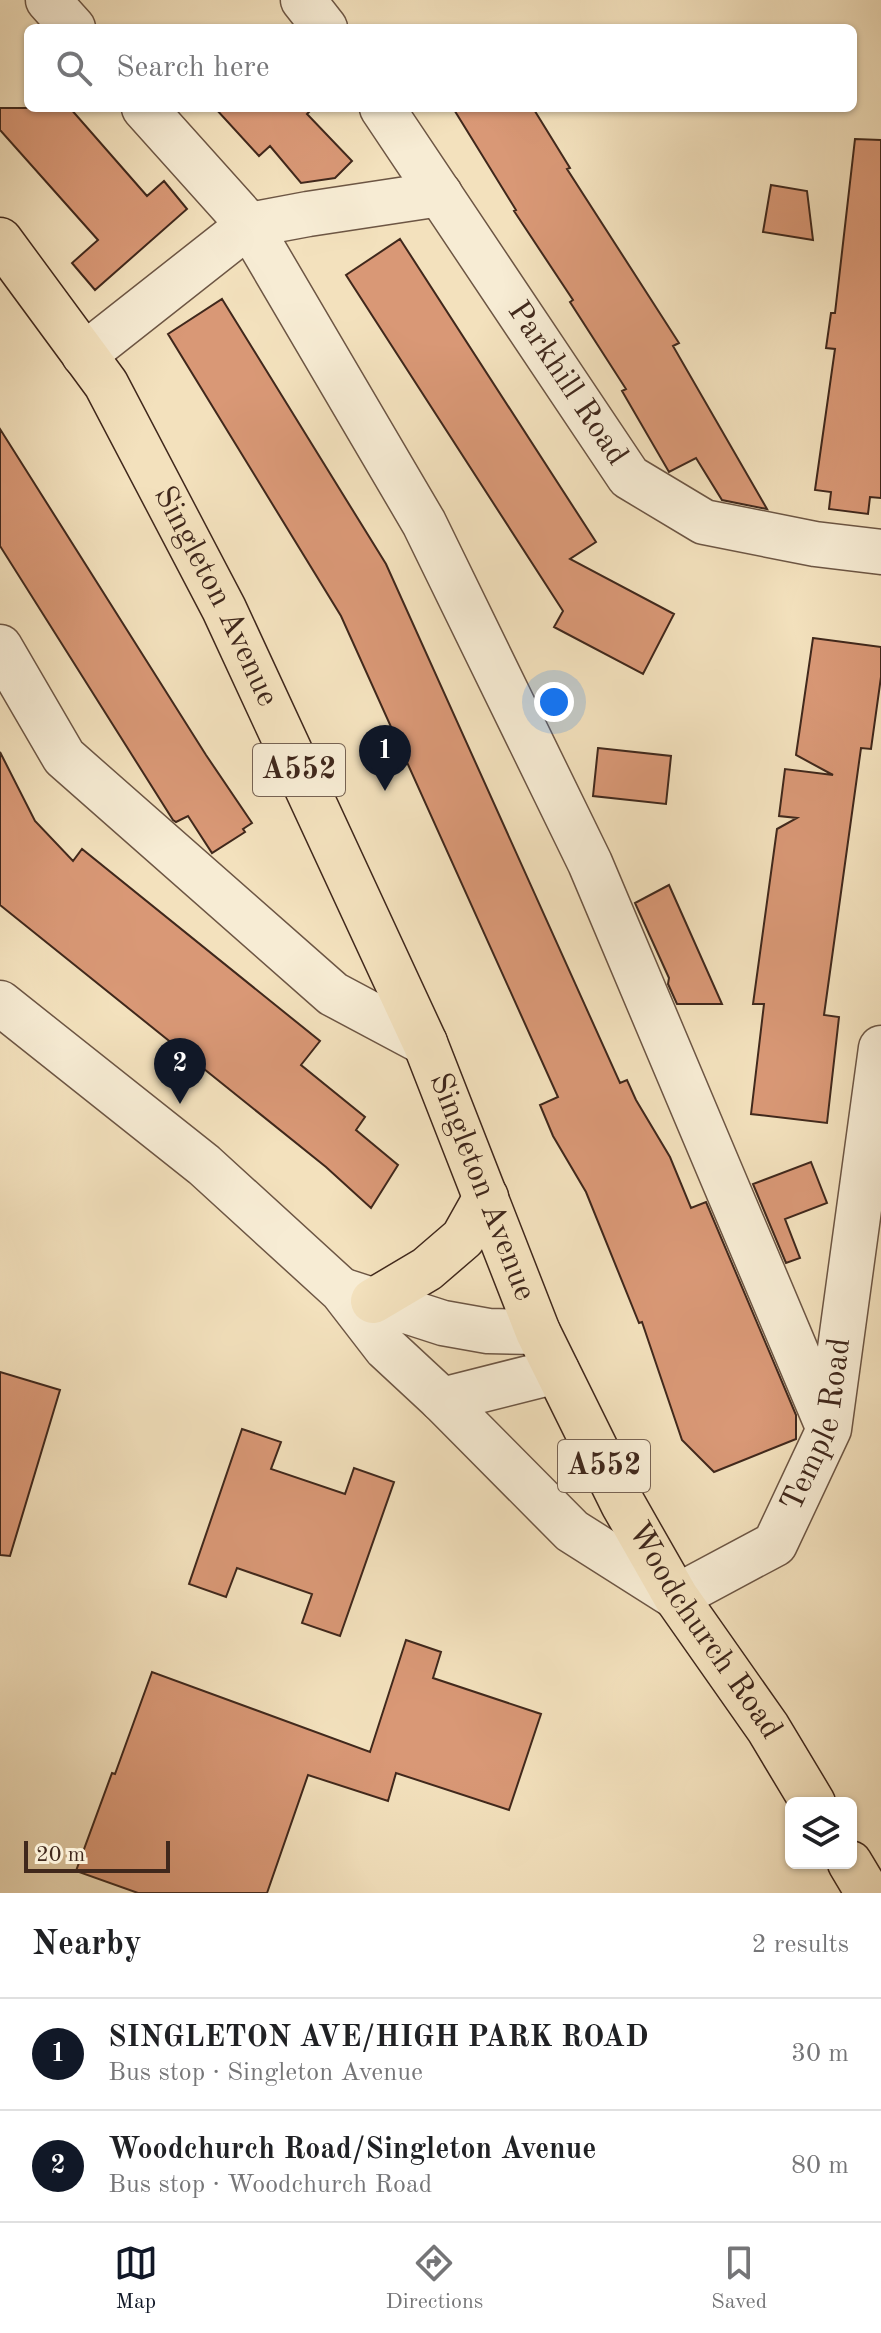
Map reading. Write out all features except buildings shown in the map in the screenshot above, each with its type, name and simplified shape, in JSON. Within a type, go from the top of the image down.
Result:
[{"type":"highway","name":"Singleton Avenue","points":[[0,240],[106,384],[224,609],[425,1043],[538,1332]]},
{"type":"highway","points":[[358,1296],[427,1269],[463,1238],[486,1197]]},
{"type":"highway","name":"Woodchurch Road","points":[[538,1332],[623,1504],[676,1597],[768,1728],[809,1797]]},
{"type":"highway","points":[[854,1869],[868,1893]]},
{"type":"street","points":[[48,0],[69,24]]},
{"type":"street","points":[[303,0],[322,24]]},
{"type":"street","points":[[148,112],[249,225],[424,523],[583,849],[829,1429]]},
{"type":"street","name":"Parkhill Road","points":[[385,112],[629,477],[704,522],[815,544],[881,552]]},
{"type":"street","points":[[84,355],[249,225],[440,194]]},
{"type":"street","points":[[0,647],[64,757],[333,994],[425,1043]]},
{"type":"street","points":[[0,1003],[204,1165],[358,1296],[386,1348],[572,1531],[676,1597]]},
{"type":"street","name":"Temple Road","points":[[676,1597],[775,1544],[829,1429],[881,1048]]},
{"type":"street","points":[[358,1296],[443,1323],[488,1331],[538,1332]]},
{"type":"street","points":[[442,1400],[557,1371]]},
{"type":"place","name":"SINGLETON AVE/HIGH PARK ROAD","points":[[385,791]]},
{"type":"place","name":"Woodchurch Road/Singleton Avenue","points":[[180,1104]]}]
